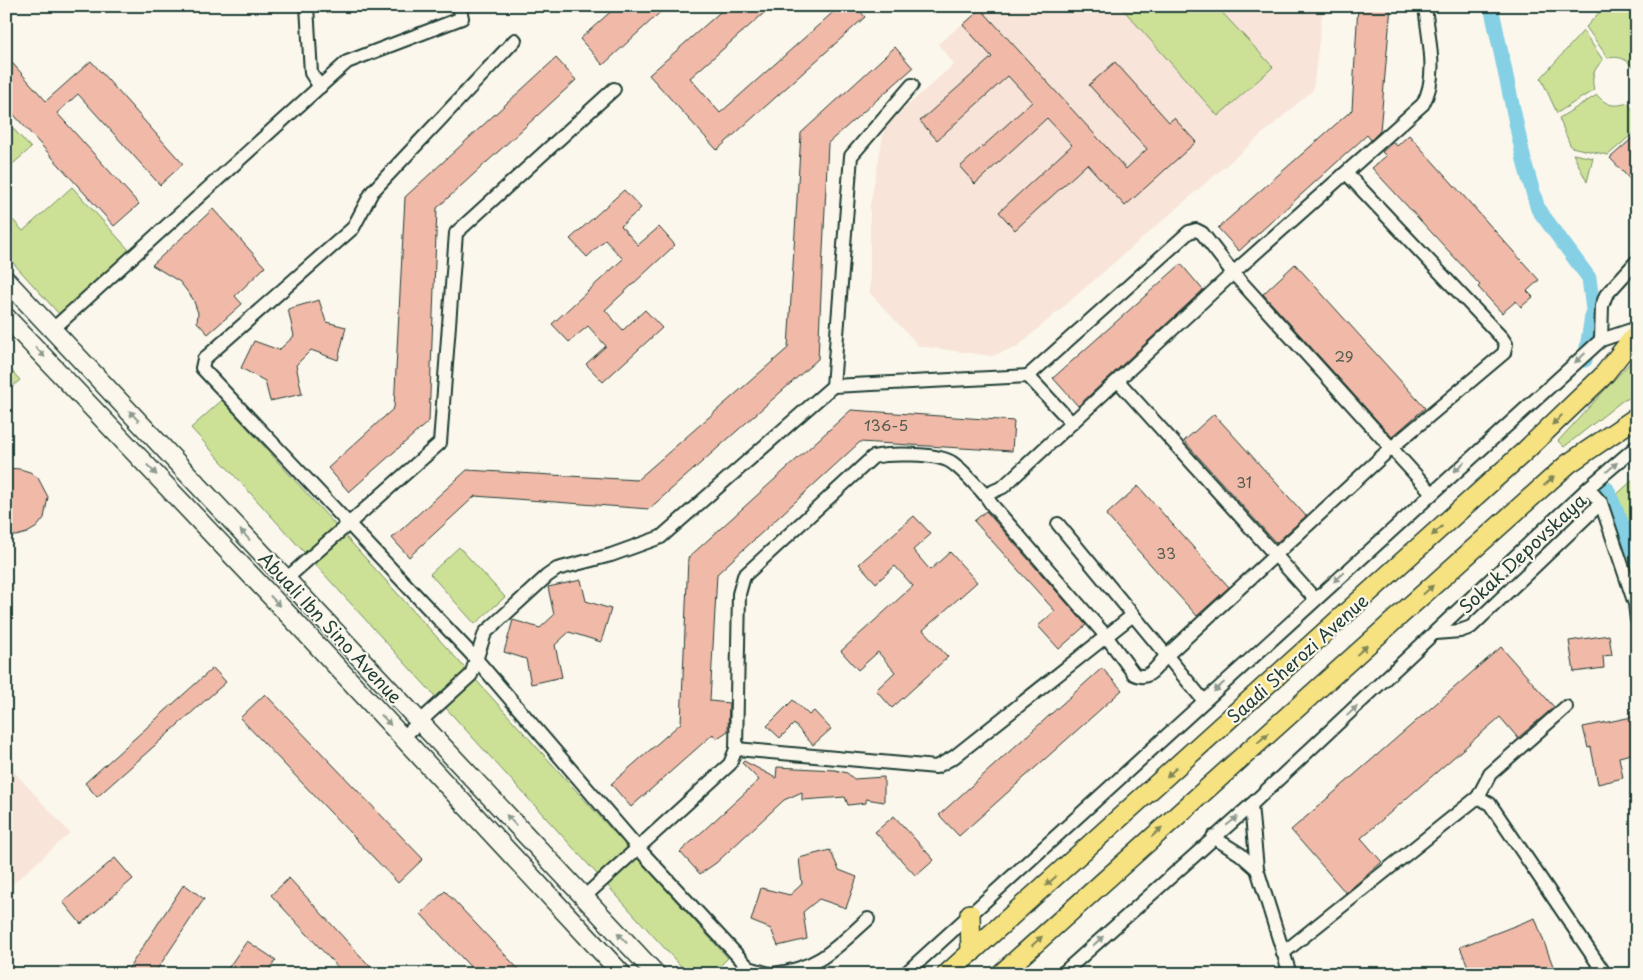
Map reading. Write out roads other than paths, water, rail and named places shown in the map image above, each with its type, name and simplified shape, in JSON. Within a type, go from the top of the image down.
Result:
[{"type":"main road","name":"Abuali Ibn Sino Avenue","points":[[6,280],[656,974]]},
{"type":"main road","name":"Abuali Ibn Sino Avenue","points":[[6,317],[622,974]]},
{"type":"main road","name":"Saadi Sherozi Avenue","points":[[947,974],[1524,452],[1602,377],[1637,333]]},
{"type":"main road","name":"Saadi Sherozi Avenue","points":[[1001,974],[1568,464],[1637,417]]},
{"type":"main road","points":[[970,914],[971,953]]},
{"type":"street","points":[[307,6],[312,73],[320,87]]},
{"type":"street","points":[[52,329],[347,62],[462,18],[459,6]]},
{"type":"street","points":[[985,495],[1003,487],[1233,274],[1423,104],[1430,91],[1432,76],[1425,6]]},
{"type":"street","points":[[515,40],[372,192],[354,228],[204,359],[202,368],[476,659],[638,848],[749,968],[768,974]]},
{"type":"street","points":[[833,386],[851,156],[912,85]]},
{"type":"street","points":[[286,579],[440,443],[456,233],[614,89]]},
{"type":"street","points":[[584,897],[730,764],[736,749],[739,594],[744,576],[873,457],[886,454],[943,458],[952,463],[985,495],[1106,636],[1134,674],[1141,678],[1148,676],[1166,656],[1277,556],[1390,449],[1504,353],[1506,344],[1346,173]]},
{"type":"street","points":[[402,738],[471,675],[485,633],[547,576],[557,569],[611,555],[661,538],[833,386],[1028,376],[1189,232],[1196,230],[1202,233],[1233,274],[1432,493]]},
{"type":"street","points":[[1601,340],[1602,306],[1606,295],[1637,261]]},
{"type":"street","points":[[905,974],[1601,340],[1637,328]]},
{"type":"street","points":[[1028,376],[1072,423]]},
{"type":"street","points":[[1118,381],[1316,599]]},
{"type":"street","points":[[1062,974],[1251,805],[1588,488],[1637,446]]},
{"type":"street","points":[[1588,488],[1601,503],[1635,604],[1637,620]]},
{"type":"street","name":"Sokak Depovskaya","points":[[1436,633],[1460,631],[1471,627],[1601,503]]},
{"type":"street","points":[[1058,524],[1204,701]]},
{"type":"street","points":[[736,749],[936,767],[954,757],[1133,615]]},
{"type":"street","points":[[1283,953],[1478,797],[1490,774],[1566,707]]},
{"type":"street","points":[[1478,797],[1490,804],[1605,974]]},
{"type":"street","points":[[1251,805],[1257,869],[1290,974]]},
{"type":"street","points":[[1213,837],[1240,854],[1257,869]]},
{"type":"street","points":[[773,974],[797,971],[830,954],[868,919]]},
{"type":"waterway","points":[[1491,6],[1525,165],[1538,209],[1589,278],[1593,310]]},
{"type":"waterway","points":[[1585,360],[1592,316]]},
{"type":"waterway","points":[[1607,489],[1637,559]]}]
